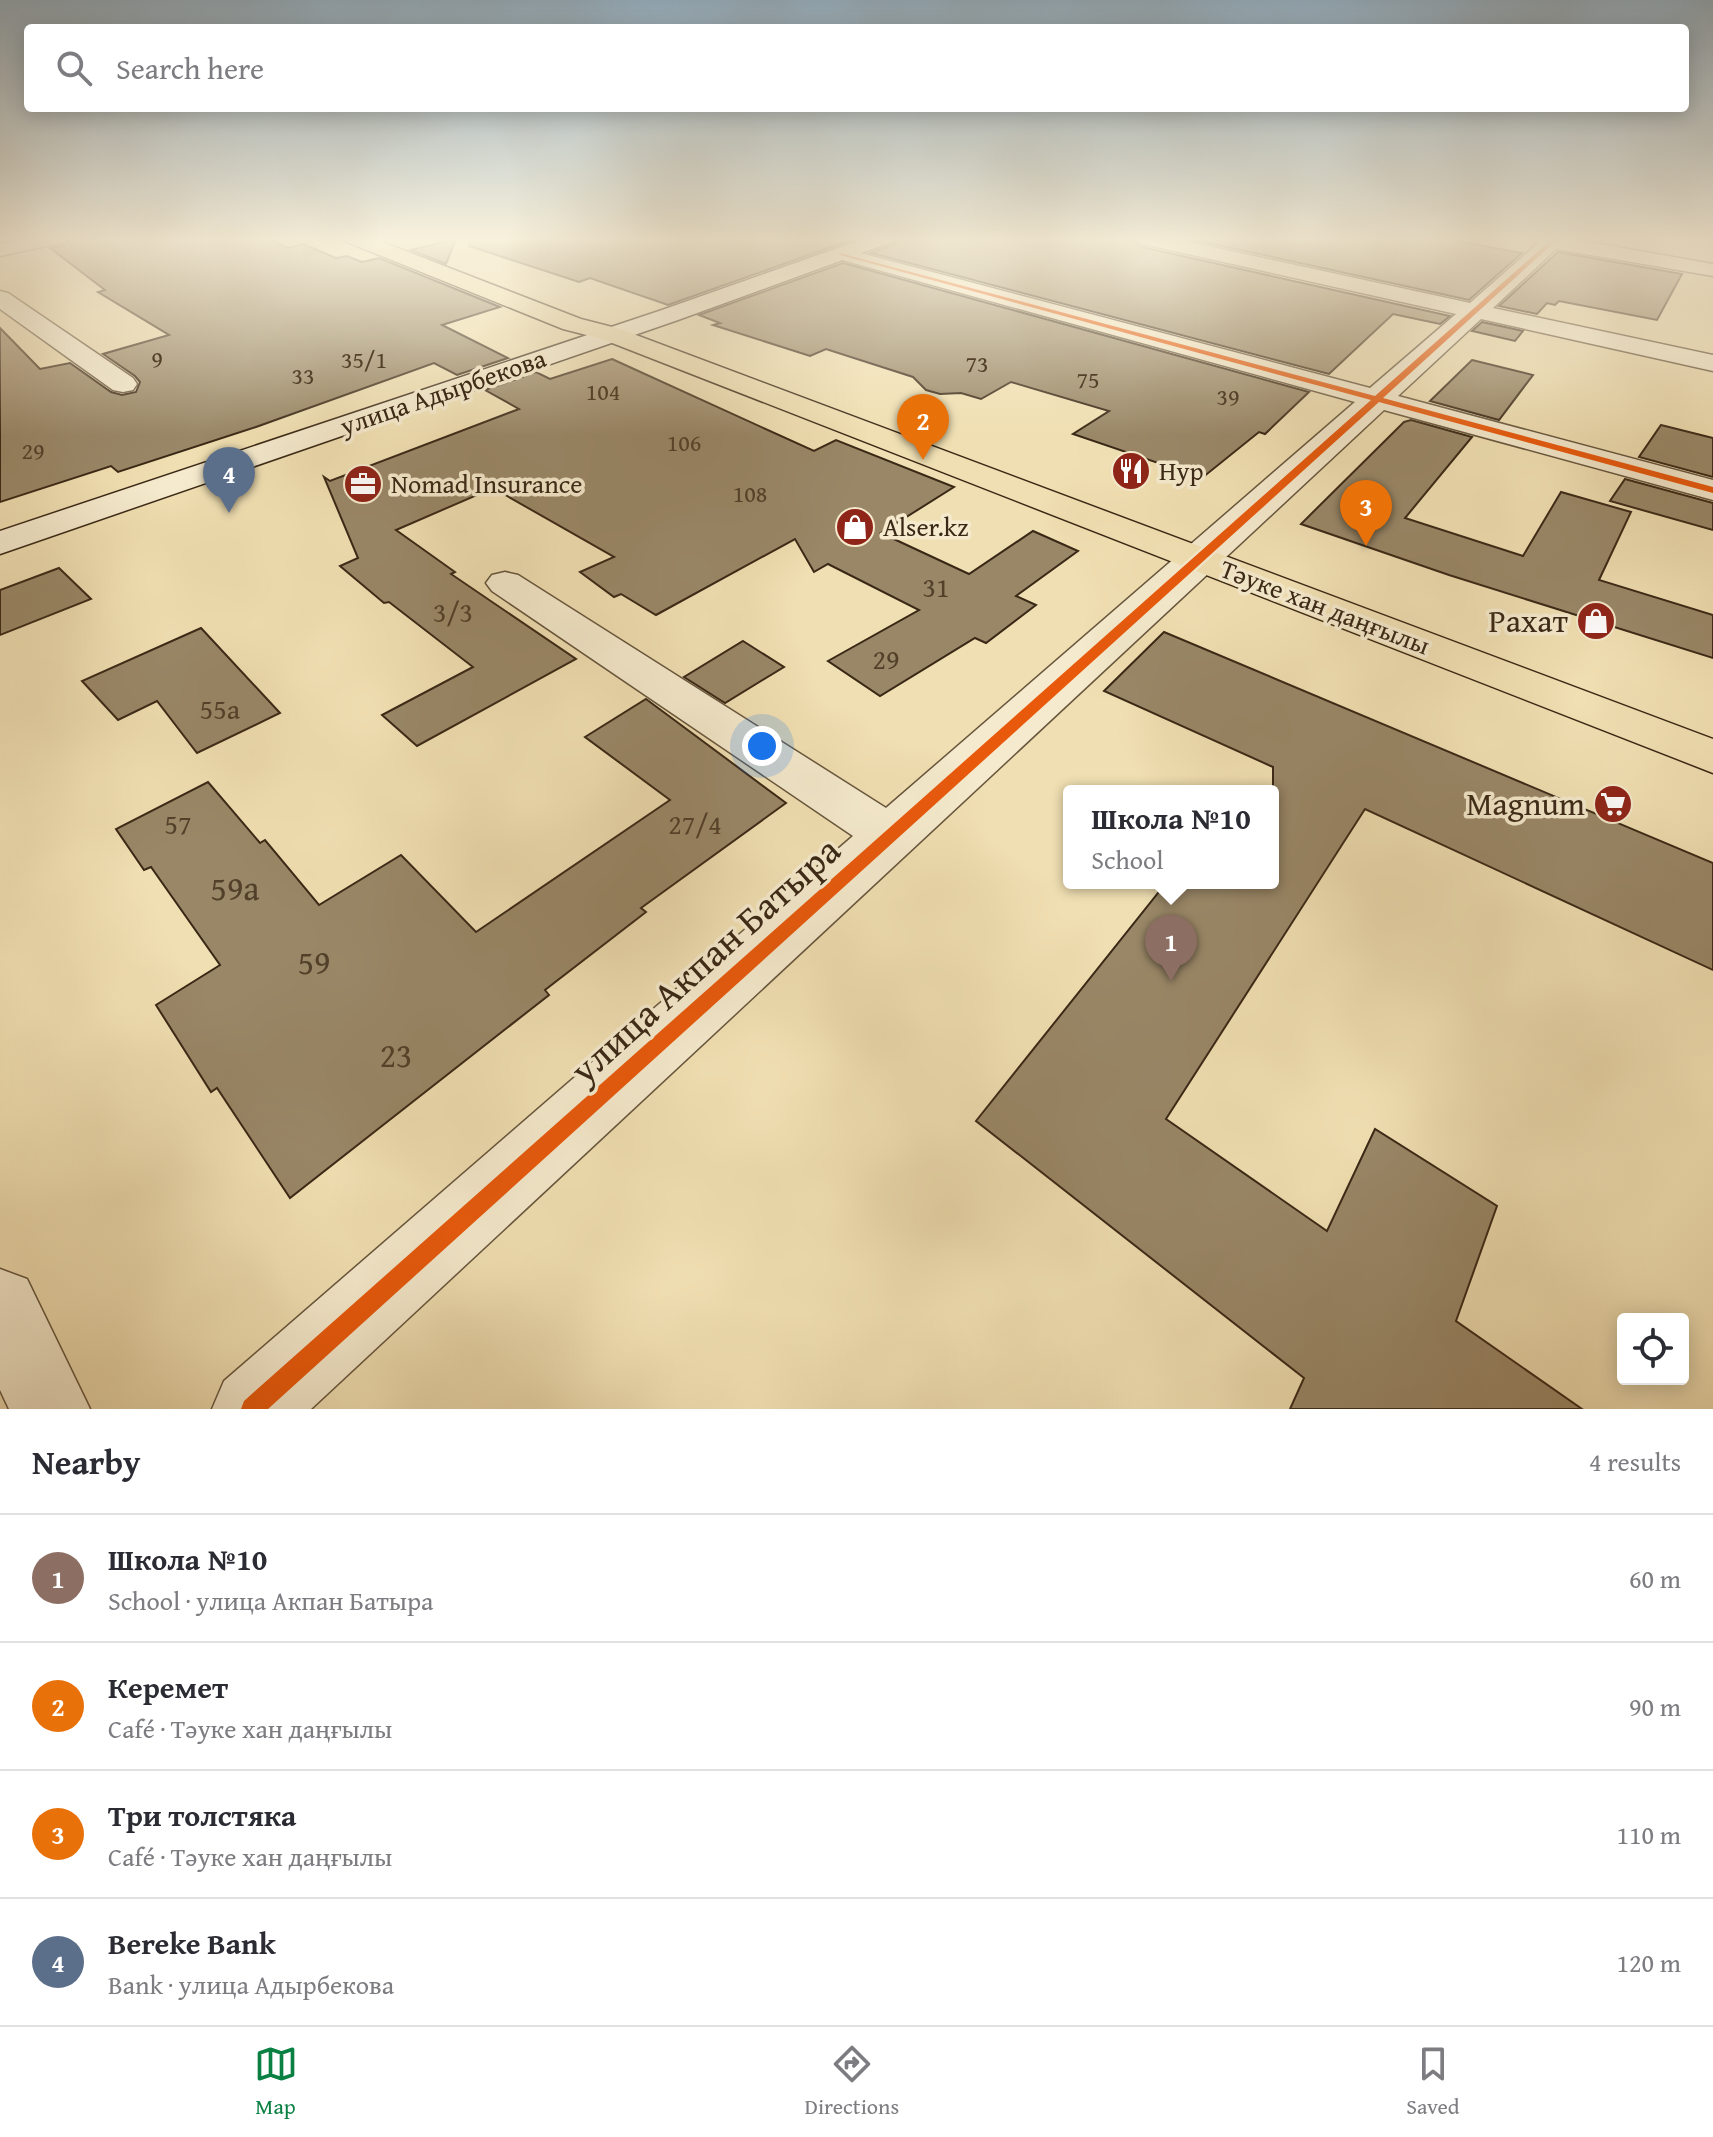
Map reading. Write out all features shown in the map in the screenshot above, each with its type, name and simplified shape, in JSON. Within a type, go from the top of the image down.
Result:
[{"type":"main road","name":"Тәуке хан даңғылы","points":[[521,304],[572,324],[623,329]]},
{"type":"main road","name":"Тәуке хан даңғылы","points":[[560,304],[1210,551],[1713,757]]},
{"type":"main road","name":"Тәуке хан даңғылы","points":[[1210,551],[1713,724]]},
{"type":"street","points":[[8,304],[123,384]]},
{"type":"street","name":"улица Адырбекова","points":[[0,543],[697,304]]},
{"type":"street","points":[[1028,304],[1713,490]]},
{"type":"street","points":[[1485,304],[1713,341]]},
{"type":"street","points":[[1485,304],[1713,363]]},
{"type":"street","name":"улица Акпан Батыра","points":[[252,1409],[1485,304]]},
{"type":"street","points":[[505,583],[889,835]]},
{"type":"street","points":[[0,1306],[50,1409]]},
{"type":"building","points":[[117,304],[492,304],[500,307],[442,325],[508,358],[457,375],[434,363],[256,427],[118,472],[111,466],[0,502],[0,328],[40,369],[70,363],[111,392],[122,395],[136,392],[140,382],[103,354],[169,335]]},
{"type":"building","points":[[730,304],[990,304],[1309,392],[1265,434],[1259,432],[1202,478],[1073,434],[1109,411],[1011,382],[981,399],[961,393],[940,394],[926,390],[913,377],[826,349],[810,356],[713,325],[720,323],[699,315]]},
{"type":"building","points":[[1063,304],[1395,304],[1450,316],[1440,324],[1393,314],[1329,374]]},
{"type":"building","points":[[1501,304],[1546,304],[1537,314],[1499,306]]},
{"type":"building","points":[[1573,304],[1666,304],[1657,320]]},
{"type":"building","points":[[1482,322],[1523,331],[1515,341],[1472,331]]},
{"type":"building","points":[[612,359],[814,451],[836,440],[954,487],[881,533],[969,574],[1033,531],[1078,551],[1016,596],[1036,605],[986,643],[975,638],[880,696],[828,661],[919,610],[828,564],[814,572],[795,539],[656,615],[621,594],[614,597],[580,572],[614,557],[493,488],[396,530],[455,572],[451,574],[576,659],[417,746],[382,715],[473,667],[389,602],[384,603],[340,566],[358,558],[324,477],[330,481],[519,409],[485,390],[536,372],[550,379]]},
{"type":"building","points":[[1472,360],[1533,375],[1499,420],[1430,401]]},
{"type":"building","points":[[1411,420],[1472,437],[1405,518],[1523,556],[1561,492],[1631,512],[1599,580],[1713,615],[1713,658],[1449,575],[1301,524],[1404,422]]},
{"type":"building","points":[[1661,425],[1713,438],[1713,477],[1639,457]]},
{"type":"building","points":[[1625,479],[1713,503],[1713,530],[1610,501]]},
{"type":"building","points":[[59,568],[91,599],[0,635],[0,590]]},
{"type":"building","points":[[201,628],[280,713],[197,753],[157,701],[118,720],[82,681]]},
{"type":"building","points":[[1164,632],[1713,863],[1713,970],[1365,809],[1166,1119],[1327,1231],[1375,1129],[1497,1206],[1456,1321],[1582,1409],[1290,1409],[1304,1378],[976,1121],[1161,889],[1279,889],[1279,785],[1273,785],[1273,767],[1104,691]]},
{"type":"building","points":[[743,641],[784,667],[725,703],[684,677]]},
{"type":"building","points":[[646,699],[786,803],[641,908],[646,912],[545,990],[549,995],[290,1198],[217,1088],[211,1092],[156,1005],[220,965],[151,867],[144,870],[116,829],[208,782],[260,843],[265,840],[319,905],[401,855],[476,932],[670,800],[585,737]]},
{"type":"cycle path","points":[[1026,304],[1713,490]]},
{"type":"cycle path","points":[[252,1409],[1483,304]]},
{"type":"place","name":"Керемет","points":[[923,460]]},
{"type":"place","name":"Нур","points":[[1131,471]]},
{"type":"place","name":"Nomad Insurance","points":[[363,484]]},
{"type":"place","name":"Bereke Bank","points":[[229,513]]},
{"type":"place","name":"Alser.kz","points":[[855,527]]},
{"type":"place","name":"Три толстяка","points":[[1366,546]]},
{"type":"place","name":"Рахат","points":[[1596,621]]},
{"type":"place","name":"Magnum","points":[[1613,804]]},
{"type":"place","name":"Школа №10","points":[[1171,981]]}]
